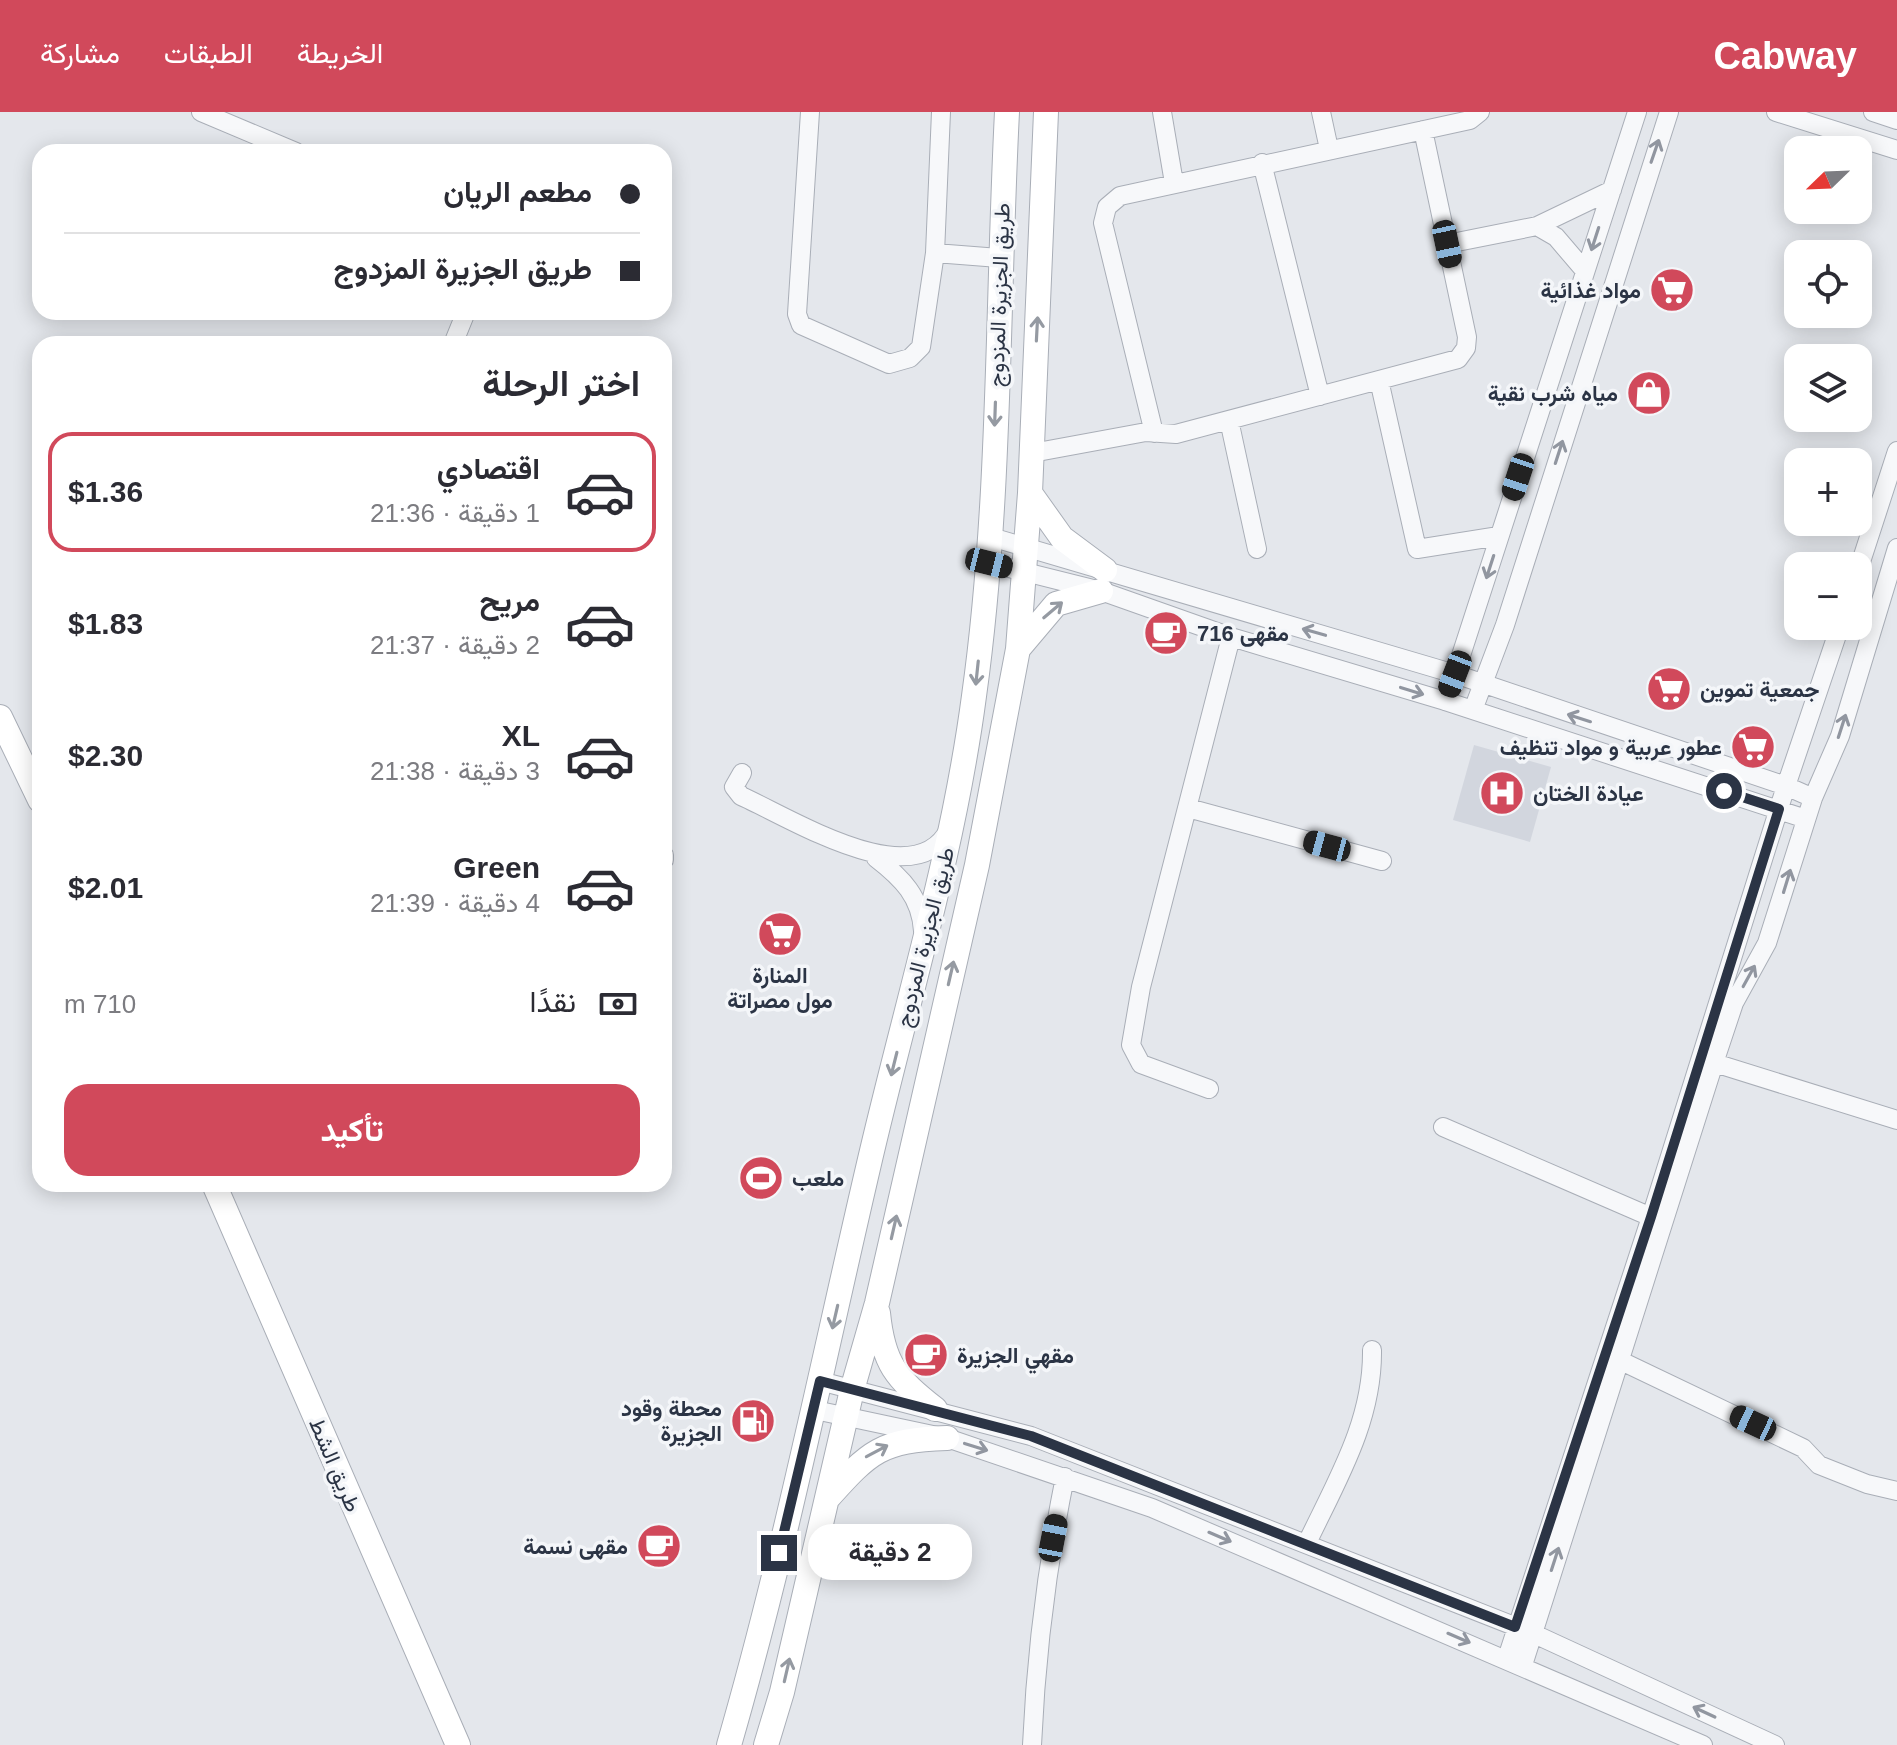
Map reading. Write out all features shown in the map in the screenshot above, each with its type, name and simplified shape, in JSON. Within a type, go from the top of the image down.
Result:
[{"type":"main road","name":"طريق الجزيرة المزدوج","points":[[729,1745],[815,1410],[869,1163],[921,959],[952,823],[974,698],[991,537],[999,258],[1007,112]]},
{"type":"main road","name":"طريق الجزيرة المزدوج","points":[[766,1745],[782,1692],[845,1417],[877,1303],[977,865],[1018,649],[1030,493],[1046,112]]},
{"type":"main road","points":[[1018,649],[1056,604],[1103,580],[1062,538],[1030,493]]},
{"type":"main road","points":[[0,717],[32,783]]},
{"type":"main road","name":"طريق الشط","points":[[217,1192],[458,1745]]},
{"type":"main road","points":[[877,1303],[886,1359],[897,1376],[935,1409]]},
{"type":"main road","points":[[826,1501],[869,1454],[913,1439],[947,1438]]},
{"type":"street","points":[[201,112],[277,144]]},
{"type":"street","points":[[810,112],[797,314],[801,325],[889,364],[910,358],[921,347],[935,253],[941,112]]},
{"type":"street","points":[[1162,112],[1174,183]]},
{"type":"street","points":[[1321,112],[1329,149]]},
{"type":"street","points":[[1154,433],[1103,223],[1107,207],[1120,196],[1470,120],[1480,112]]},
{"type":"street","points":[[1445,701],[1637,112]]},
{"type":"street","points":[[1473,710],[1505,625],[1669,112]]},
{"type":"street","points":[[1776,112],[1897,150]]},
{"type":"street","points":[[1873,112],[1897,120]]},
{"type":"street","points":[[1032,453],[1154,433],[1169,435],[1452,362],[1466,348],[1423,130]]},
{"type":"street","points":[[1262,163],[1320,396]]},
{"type":"street","points":[[1447,244],[1537,226],[1612,190]]},
{"type":"street","points":[[1537,226],[1556,237],[1585,271]]},
{"type":"street","points":[[935,253],[999,258]]},
{"type":"street","points":[[1379,380],[1417,549],[1499,536]]},
{"type":"street","points":[[1229,420],[1257,549]]},
{"type":"street","points":[[1864,552],[1897,451]]},
{"type":"street","points":[[991,537],[1027,546],[1231,637],[1445,701],[1806,819]]},
{"type":"street","points":[[1515,1661],[1651,1217],[1707,1061],[1767,943],[1813,798],[1840,736],[1897,548]]},
{"type":"street","points":[[989,563],[1025,572],[1103,580],[1455,674],[1786,786],[1813,798]]},
{"type":"street","points":[[1209,1089],[1141,1064],[1131,1045],[1141,987],[1231,637]]},
{"type":"street","points":[[1523,1630],[1619,1360],[1779,809],[1835,640]]},
{"type":"street","points":[[742,773],[734,787],[741,796],[871,854],[895,859],[914,857],[938,845],[952,823]]},
{"type":"street","points":[[1188,808],[1382,861]]},
{"type":"street","points":[[871,854],[897,874],[916,900],[922,916],[921,959]]},
{"type":"street","points":[[1707,1061],[1897,1120]]},
{"type":"street","points":[[1443,1127],[1651,1217]]},
{"type":"street","points":[[1307,1543],[1363,1425],[1373,1381],[1372,1350]]},
{"type":"street","points":[[1619,1360],[1803,1448],[1819,1465],[1867,1484],[1897,1491]]},
{"type":"street","points":[[820,1381],[1031,1436],[1523,1630],[1775,1745]]},
{"type":"street","points":[[815,1410],[947,1438],[1152,1508],[1515,1661],[1703,1745]]},
{"type":"street","points":[[1032,1745],[1035,1669],[1053,1538],[1065,1477]]},
{"type":"shaded area","name":"عيادة الختان","points":[[1474,745],[1551,767],[1530,842],[1453,820]]},
{"type":"place","name":"مواد غذائية","points":[[1672,290]]},
{"type":"place","name":"مياه شرب نقية","points":[[1649,393]]},
{"type":"place","name":"مقهى 716","points":[[1166,633]]},
{"type":"place","name":"جمعية تموين","points":[[1669,689]]},
{"type":"place","name":"عطور عربية و مواد تنظيف","points":[[1753,747]]},
{"type":"place","name":"عيادة الختان","points":[[1502,793]]},
{"type":"place","name":"المنارة مول مصراتة","points":[[780,934]]},
{"type":"place","name":"ملعب","points":[[761,1178]]},
{"type":"place","name":"مقهي الجزيرة","points":[[926,1355]]},
{"type":"place","name":"محطة وقود الجزيرة","points":[[753,1421]]},
{"type":"place","name":"مقهى نسمة","points":[[659,1546]]},
{"type":"route","points":[[779,1553],[820,1381],[1031,1436],[1515,1627],[1651,1217],[1779,809],[1724,791]]}]
